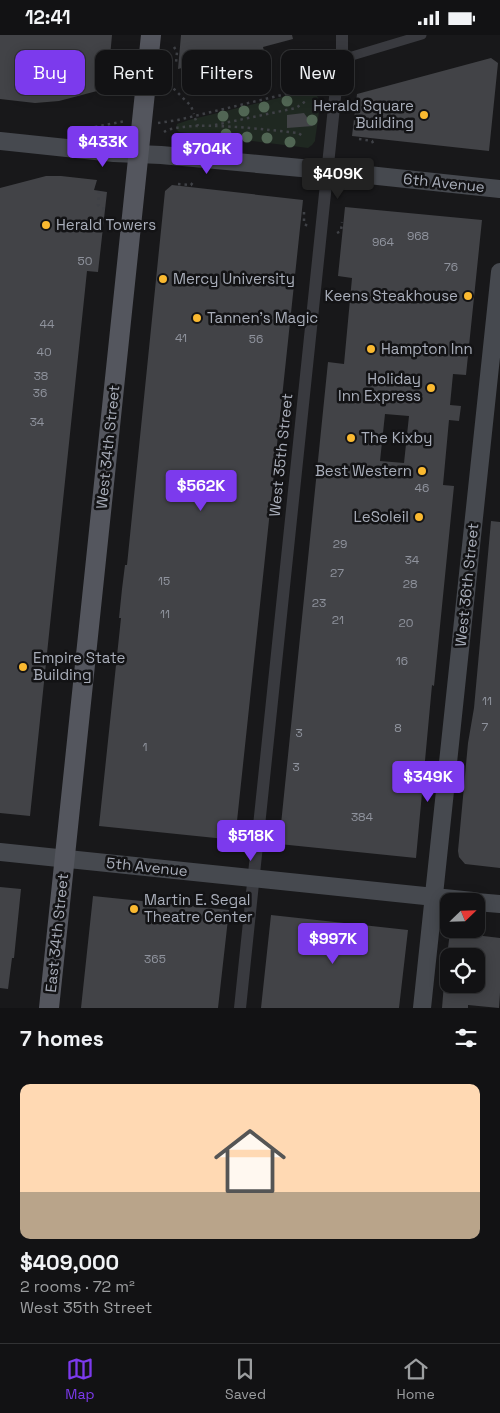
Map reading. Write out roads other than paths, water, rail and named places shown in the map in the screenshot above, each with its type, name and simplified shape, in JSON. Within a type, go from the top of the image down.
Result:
[{"type":"main road","name":"West 34th Street","points":[[65,858],[151,35]]},
{"type":"main road","name":"6th Avenue","points":[[0,141],[500,189]]},
{"type":"main road","name":"West 36th Street","points":[[422,1008],[500,272]]},
{"type":"main road","name":"5th Avenue","points":[[0,852],[440,898]]},
{"type":"main road","name":"East 34th Street","points":[[49,1008],[65,858]]},
{"type":"main road","name":"5th Avenue","points":[[485,902],[500,904]]},
{"type":"street","name":"West 35th Street","points":[[342,35],[342,50]]},
{"type":"street","points":[[354,55],[422,35]]},
{"type":"street","name":"West 35th Street","points":[[240,1008],[335,95]]},
{"type":"place","name":"Herald Square Building","points":[[424,115]]},
{"type":"place","name":"Herald Towers","points":[[46,225]]},
{"type":"place","name":"Mercy University","points":[[163,279]]},
{"type":"place","name":"Keens Steakhouse","points":[[468,296]]},
{"type":"place","name":"Tannen’s Magic","points":[[197,318]]},
{"type":"place","name":"Hampton Inn","points":[[371,349]]},
{"type":"place","name":"Holiday Inn Express","points":[[431,388]]},
{"type":"place","name":"The Kixby","points":[[351,438]]},
{"type":"place","name":"Best Western","points":[[422,471]]},
{"type":"place","name":"LeSoleil","points":[[419,517]]},
{"type":"place","name":"Empire State Building","points":[[23,667]]},
{"type":"place","name":"Martin E. Segal Theatre Center","points":[[134,909]]}]
